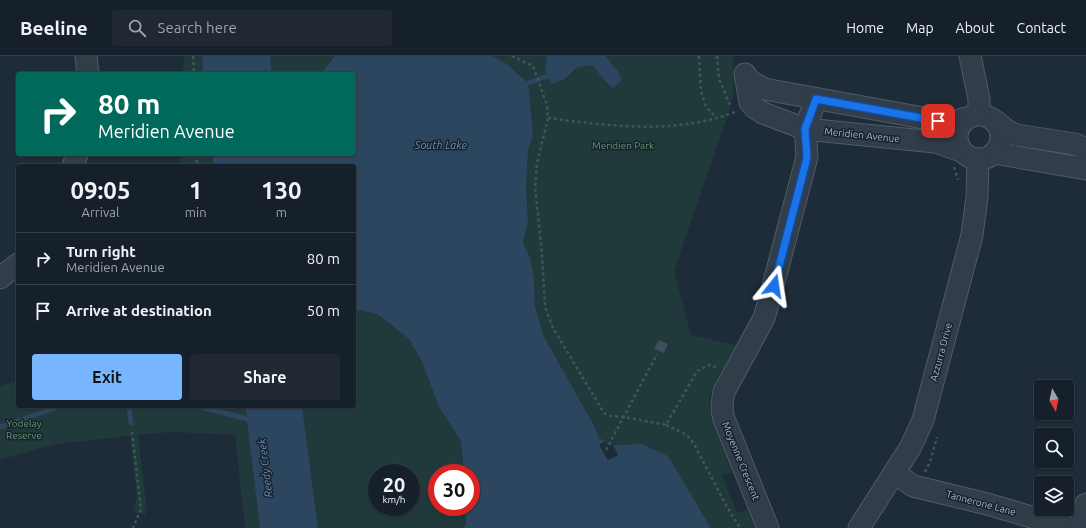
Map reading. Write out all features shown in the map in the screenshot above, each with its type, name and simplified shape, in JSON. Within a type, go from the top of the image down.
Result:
[{"type":"street","points":[[86,56],[88,72]]},
{"type":"street","points":[[970,56],[979,99],[980,118]]},
{"type":"street","name":"Meridien Avenue","points":[[745,65],[750,81],[764,89],[951,123],[980,118]]},
{"type":"street","name":"Meridien Avenue","points":[[745,65],[750,102],[755,108],[763,114],[805,129],[935,142],[977,154],[1086,169]]},
{"type":"street","name":"Moyenne Crescent","points":[[768,528],[724,419],[722,402],[727,388],[764,318],[807,158],[805,129],[816,99]]},
{"type":"street","points":[[980,118],[999,127],[1001,137],[1000,145],[977,154],[957,144],[956,136],[961,123],[980,118],[1016,135],[1075,144],[1082,147],[1086,152]]},
{"type":"street","name":"Azzurra Drive","points":[[859,528],[910,448],[923,420],[975,219],[977,197],[977,154]]},
{"type":"street","points":[[0,278],[16,266]]},
{"type":"street","name":"Tannerone Lane","points":[[895,473],[913,486],[987,504],[1069,528]]},
{"type":"street","points":[[1080,528],[1086,504]]},
{"type":"path","points":[[193,56],[194,72]]},
{"type":"path","points":[[512,56],[533,66],[547,105],[548,118],[537,162],[535,187],[545,307],[553,328],[604,413],[610,416],[624,417],[666,425],[687,435],[694,444],[727,508],[740,528]]},
{"type":"path","points":[[699,56],[700,80],[706,107],[717,119]]},
{"type":"path","points":[[717,56],[719,79],[731,106],[738,115]]},
{"type":"path","points":[[548,118],[647,128],[717,119],[735,112]]},
{"type":"path","points":[[606,450],[657,354]]},
{"type":"path","points":[[666,425],[697,371],[709,365],[719,368],[716,374]]},
{"type":"path","points":[[132,432],[141,509],[133,528]]},
{"type":"path","points":[[923,474],[930,462],[938,432]]},
{"type":"green space","points":[[184,56],[202,56],[203,72],[183,72]]},
{"type":"green space","points":[[270,56],[335,56],[322,72],[272,72]]},
{"type":"green space","name":"Meridien Park","points":[[492,56],[733,56],[733,97],[674,271],[691,335],[736,345],[710,394],[709,402],[711,412],[733,472],[722,476],[737,513],[747,509],[755,528],[711,528],[700,508],[608,460],[594,425],[544,337],[535,307],[534,279],[530,257],[523,243],[528,222],[526,187],[528,151],[533,135],[507,64]]},
{"type":"green space","points":[[181,156],[212,156],[214,164],[180,164]]},
{"type":"green space","points":[[356,309],[377,314],[409,339],[422,362],[439,407],[461,441],[463,464],[428,464],[428,516],[466,516],[466,524],[463,528],[318,528],[302,408],[356,408]]},
{"type":"green space","name":"Yodelay Reserve","points":[[16,381],[16,408],[245,408],[260,528],[245,528],[235,435],[171,432],[138,435],[147,510],[145,515],[133,512],[137,496],[130,436],[56,444],[0,460],[0,386]]},
{"type":"water","points":[[202,56],[270,56],[272,72],[203,72]]},
{"type":"water","name":"South Lake","points":[[335,56],[492,56],[507,64],[528,83],[533,135],[528,151],[526,187],[528,222],[523,243],[530,257],[534,279],[535,307],[544,337],[594,425],[599,438],[605,441],[608,446],[641,444],[668,456],[711,528],[463,528],[466,524],[466,516],[480,516],[480,464],[463,464],[461,441],[439,407],[422,362],[409,339],[377,314],[356,309],[356,164],[214,164],[212,156],[356,156],[356,72],[322,72]]},
{"type":"water","points":[[547,56],[605,56],[618,71],[622,80],[613,88],[592,65],[577,67],[565,79],[552,84],[545,69]]},
{"type":"water","name":"Reedy Creek","points":[[245,408],[302,408],[318,528],[260,528]]},
{"type":"pier","points":[[605,441],[608,446],[613,445],[618,455],[608,460],[599,445]]},
{"type":"building","points":[[659,340],[668,344],[664,353],[654,349]]},
{"type":"waterway","points":[[528,83],[548,76]]},
{"type":"waterway","points":[[0,427],[55,408]]},
{"type":"waterway","points":[[129,408],[131,423]]},
{"type":"waterway","points":[[205,408],[252,420]]},
{"type":"route","points":[[774,286],[807,158],[805,129],[816,99],[938,121]]}]
